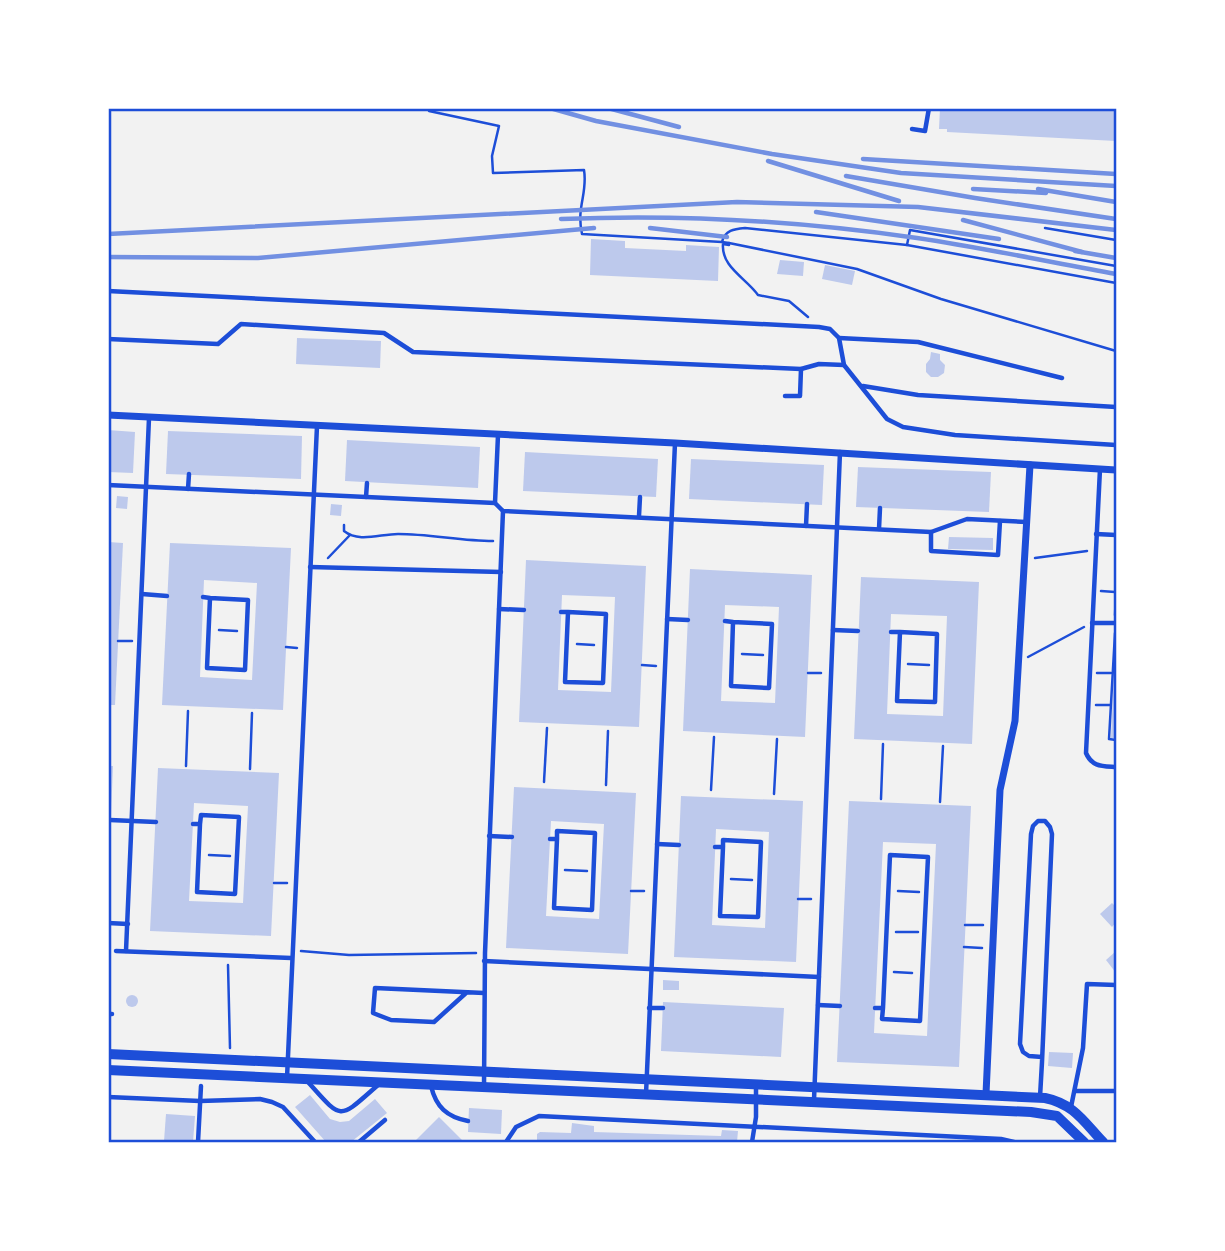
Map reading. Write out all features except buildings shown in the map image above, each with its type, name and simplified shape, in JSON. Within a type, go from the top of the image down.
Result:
[{"type":"street","points":[[108,415],[841,452],[1116,470]]},
{"type":"street","points":[[986,1094],[1000,790],[1015,721],[1030,465]]},
{"type":"street","points":[[108,1054],[1040,1097],[1060,1101],[1071,1107],[1102,1143]]},
{"type":"street","points":[[108,1070],[1048,1113],[1066,1123],[1084,1143]]},
{"type":"lane","points":[[912,129],[925,131],[929,108]]},
{"type":"lane","points":[[108,291],[819,327],[830,329],[839,338],[845,365],[887,419],[902,427],[919,431],[1116,445]]},
{"type":"lane","points":[[108,338],[218,344],[241,324],[384,333],[413,352],[801,369],[820,364],[845,365]]},
{"type":"lane","points":[[839,338],[918,342],[1062,378]]},
{"type":"lane","points":[[785,396],[800,396],[801,369]]},
{"type":"lane","points":[[863,386],[918,395],[1116,407]]},
{"type":"lane","points":[[127,951],[149,418]]},
{"type":"lane","points":[[287,1078],[317,426]]},
{"type":"lane","points":[[495,503],[498,435]]},
{"type":"lane","points":[[646,1095],[675,443]]},
{"type":"lane","points":[[814,1101],[841,452]]},
{"type":"lane","points":[[1100,469],[1086,753],[1090,762],[1097,766],[1116,767]]},
{"type":"lane","points":[[188,489],[189,474]]},
{"type":"lane","points":[[366,497],[367,483]]},
{"type":"lane","points":[[108,485],[495,503],[503,510],[838,528],[931,531],[967,519],[1027,522]]},
{"type":"lane","points":[[639,516],[640,496]]},
{"type":"lane","points":[[806,526],[807,504]]},
{"type":"lane","points":[[879,529],[880,508]]},
{"type":"lane","points":[[484,1087],[484,961],[503,510]]},
{"type":"lane","points":[[931,531],[931,551],[998,555],[1000,521]]},
{"type":"lane","points":[[1096,534],[1116,535]]},
{"type":"lane","points":[[310,567],[501,572]]},
{"type":"lane","points":[[142,594],[167,596]]},
{"type":"lane","points":[[203,597],[248,600],[245,670],[207,668],[210,598]]},
{"type":"lane","points":[[499,609],[524,610]]},
{"type":"lane","points":[[561,612],[568,612],[606,614],[603,683],[565,682],[568,612]]},
{"type":"lane","points":[[667,619],[688,620]]},
{"type":"lane","points":[[725,621],[772,624],[769,688],[731,686],[733,622]]},
{"type":"lane","points":[[1092,622],[1116,623]]},
{"type":"lane","points":[[833,630],[858,631]]},
{"type":"lane","points":[[891,632],[900,632],[937,634],[935,702],[897,701],[900,632]]},
{"type":"lane","points":[[201,815],[239,817],[235,894],[197,892],[200,824],[201,815]]},
{"type":"lane","points":[[110,820],[156,822]]},
{"type":"lane","points":[[1040,1097],[1042,1057],[1052,834],[1045,821],[1038,821],[1031,834],[1020,1044],[1023,1052],[1029,1056],[1042,1057]]},
{"type":"lane","points":[[193,824],[200,824]]},
{"type":"lane","points":[[557,831],[595,833],[592,909],[554,908],[557,839],[557,831]]},
{"type":"lane","points":[[489,836],[512,837]]},
{"type":"lane","points":[[550,839],[557,839]]},
{"type":"lane","points":[[723,840],[761,842],[758,917],[720,916],[723,847],[723,840]]},
{"type":"lane","points":[[657,844],[679,845]]},
{"type":"lane","points":[[715,847],[723,847]]},
{"type":"lane","points":[[890,855],[928,857],[926,892],[920,1021],[882,1019],[890,855]]},
{"type":"lane","points":[[108,923],[128,923]]},
{"type":"lane","points":[[116,951],[291,958]]},
{"type":"lane","points":[[484,961],[819,977]]},
{"type":"lane","points":[[1071,1107],[1083,1048],[1087,984],[1116,985]]},
{"type":"lane","points":[[466,993],[434,1022],[391,1020],[373,1013],[375,988],[484,993]]},
{"type":"lane","points":[[818,1005],[840,1006]]},
{"type":"lane","points":[[649,1007],[663,1008]]},
{"type":"lane","points":[[875,1008],[883,1008]]},
{"type":"lane","points":[[305,1079],[334,1111],[341,1112],[348,1111],[381,1082]]},
{"type":"lane","points":[[751,1143],[755,1128],[756,1084]]},
{"type":"lane","points":[[431,1085],[435,1102],[452,1118],[468,1121]]},
{"type":"lane","points":[[198,1143],[201,1086]]},
{"type":"lane","points":[[1075,1091],[1116,1091]]},
{"type":"lane","points":[[108,1097],[201,1101],[260,1099],[283,1107],[315,1143]]},
{"type":"lane","points":[[506,1143],[516,1126],[539,1116],[1001,1139],[1014,1143]]},
{"type":"lane","points":[[359,1143],[385,1121]]},
{"type":"path","points":[[429,108],[429,111],[499,126],[492,156],[494,173],[584,170],[587,185],[580,208],[582,234],[729,243],[857,268],[941,299],[1116,351]]},
{"type":"path","points":[[819,327],[789,301],[758,295],[751,284],[734,272],[722,252],[723,236],[732,229],[745,228],[907,245],[1116,283]]},
{"type":"path","points":[[1045,228],[1116,240]]},
{"type":"path","points":[[907,245],[910,230],[1116,266]]},
{"type":"path","points":[[344,525],[344,531],[361,537],[397,534],[482,541],[503,539]]},
{"type":"path","points":[[319,567],[350,535]]},
{"type":"path","points":[[1024,559],[1096,550]]},
{"type":"path","points":[[1101,592],[1116,591],[1110,739],[1116,740]]},
{"type":"path","points":[[1019,662],[1092,622]]},
{"type":"path","points":[[209,630],[247,631]]},
{"type":"path","points":[[118,640],[132,641]]},
{"type":"path","points":[[567,644],[605,645]]},
{"type":"path","points":[[1106,644],[1114,645]]},
{"type":"path","points":[[286,648],[299,648]]},
{"type":"path","points":[[732,653],[770,655]]},
{"type":"path","points":[[898,664],[936,665]]},
{"type":"path","points":[[642,665],[656,666]]},
{"type":"path","points":[[808,673],[821,673]]},
{"type":"path","points":[[1097,673],[1113,673]]},
{"type":"path","points":[[1096,705],[1111,705]]},
{"type":"path","points":[[186,766],[188,711]]},
{"type":"path","points":[[250,769],[251,713]]},
{"type":"path","points":[[544,782],[547,728]]},
{"type":"path","points":[[606,785],[608,731]]},
{"type":"path","points":[[711,790],[714,737]]},
{"type":"path","points":[[774,794],[776,739]]},
{"type":"path","points":[[881,799],[883,744]]},
{"type":"path","points":[[940,802],[943,746]]},
{"type":"path","points":[[199,855],[237,857]]},
{"type":"path","points":[[555,870],[593,872]]},
{"type":"path","points":[[721,878],[759,880]]},
{"type":"path","points":[[274,883],[287,883]]},
{"type":"path","points":[[631,891],[645,891]]},
{"type":"path","points":[[888,891],[926,892]]},
{"type":"path","points":[[798,899],[811,899]]},
{"type":"path","points":[[965,925],[988,926]]},
{"type":"path","points":[[886,931],[924,933]]},
{"type":"path","points":[[964,947],[987,948]]},
{"type":"path","points":[[292,950],[349,955],[485,953]]},
{"type":"path","points":[[228,956],[230,1048]]},
{"type":"path","points":[[884,972],[922,973]]},
{"type":"railway","points":[[550,108],[596,121],[772,154],[901,173],[1116,186]]},
{"type":"railway","points":[[608,108],[679,127]]},
{"type":"railway","points":[[863,159],[1116,174]]},
{"type":"railway","points":[[768,161],[899,201]]},
{"type":"railway","points":[[846,176],[1116,219]]},
{"type":"railway","points":[[973,189],[1046,193]]},
{"type":"railway","points":[[1038,189],[1116,202]]},
{"type":"railway","points":[[108,234],[737,202],[918,207],[1116,230]]},
{"type":"railway","points":[[816,212],[999,239]]},
{"type":"railway","points":[[561,219],[695,218],[829,227],[942,242],[1116,274]]},
{"type":"railway","points":[[963,220],[1082,252]]},
{"type":"railway","points":[[108,257],[258,258],[594,228]]},
{"type":"railway","points":[[650,228],[727,237]]},
{"type":"railway","points":[[1075,251],[1116,258]]}]
